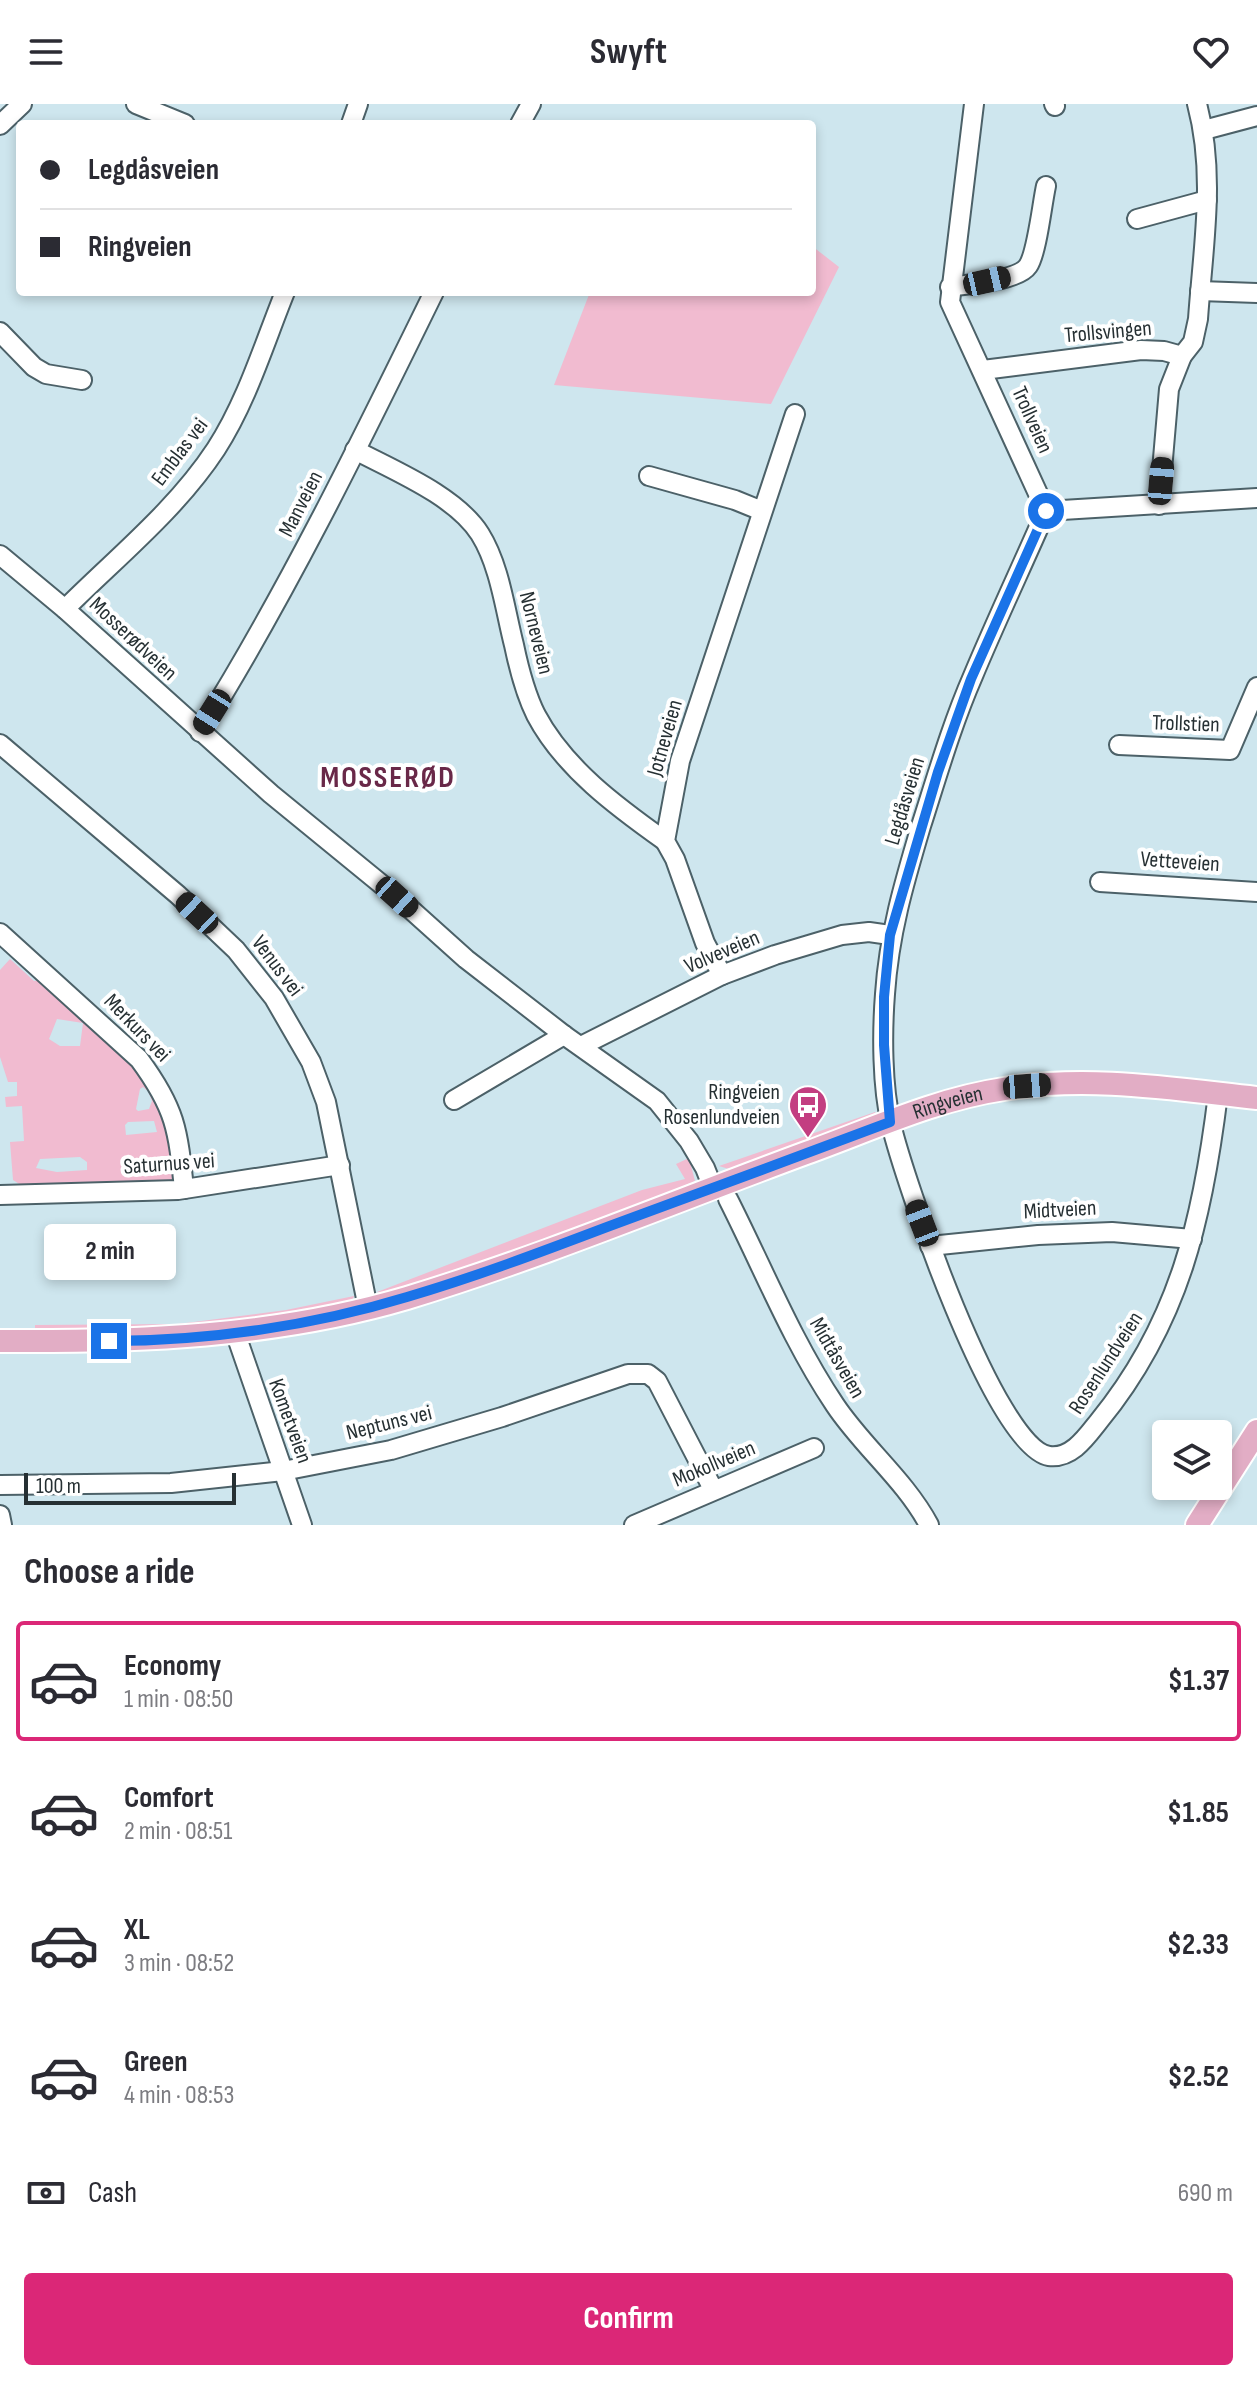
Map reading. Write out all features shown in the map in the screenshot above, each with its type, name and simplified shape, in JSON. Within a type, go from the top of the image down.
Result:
[{"type":"main road","name":"Ringveien","points":[[0,1341],[143,1340],[235,1332],[368,1308],[720,1194],[890,1122],[971,1096],[1027,1086],[1094,1083],[1257,1098]]},
{"type":"main road","points":[[1197,1525],[1257,1431]]},
{"type":"street","points":[[0,125],[22,104]]},
{"type":"street","points":[[136,104],[175,120]]},
{"type":"street","name":"Trollveien","points":[[974,104],[950,302],[1046,511]]},
{"type":"street","points":[[1182,356],[1193,342],[1198,319],[1207,200],[1209,166],[1197,104]]},
{"type":"street","points":[[1204,130],[1257,116]]},
{"type":"street","points":[[950,287],[1016,274],[1027,267],[1033,253],[1046,186]]},
{"type":"street","points":[[1137,219],[1207,200]]},
{"type":"street","points":[[1200,291],[1257,293]]},
{"type":"street","name":"Emblas vei","points":[[65,609],[189,485],[215,451],[243,398],[283,296]]},
{"type":"street","name":"Manveien","points":[[200,732],[245,658],[432,296]]},
{"type":"street","points":[[0,332],[34,367],[46,374],[82,380]]},
{"type":"street","name":"Trollsvingen","points":[[983,370],[1141,350],[1182,356],[1169,389],[1159,505]]},
{"type":"street","name":"Jotneveien","points":[[665,841],[680,761],[795,414]]},
{"type":"street","name":"Norneveien","points":[[355,450],[435,494],[467,517],[481,535],[492,560],[524,686],[535,713],[573,766],[665,841]]},
{"type":"street","points":[[649,476],[735,500],[762,511]]},
{"type":"street","points":[[1046,511],[1257,498]]},
{"type":"street","name":"Legdåsveien","points":[[890,1122],[884,997],[890,935],[938,772],[971,679],[1046,511]]},
{"type":"street","name":"Mosserødveien","points":[[0,555],[65,609],[271,794],[397,897],[466,959],[564,1035],[657,1101],[689,1141],[720,1194]]},
{"type":"street","name":"Trollstien","points":[[1119,745],[1230,750],[1257,687]]},
{"type":"street","name":"Venus vei","points":[[0,744],[178,895],[254,971],[311,1062],[326,1102],[368,1308]]},
{"type":"street","points":[[665,841],[675,859],[705,943],[722,975]]},
{"type":"street","name":"Vetteveien","points":[[1100,882],[1257,892]]},
{"type":"street","name":"Volveveien","points":[[581,1046],[722,975],[831,937],[869,932],[890,935]]},
{"type":"street","name":"Merkurs vei","points":[[0,933],[139,1059],[157,1083],[174,1117],[184,1189]]},
{"type":"street","points":[[454,1100],[564,1035]]},
{"type":"street","name":"Rosenlundveien","points":[[890,1122],[913,1201],[967,1338],[1018,1433],[1032,1449],[1049,1456],[1067,1454],[1083,1441],[1114,1403],[1150,1347],[1172,1302],[1208,1175],[1218,1094]]},
{"type":"street","name":"Saturnus vei","points":[[0,1195],[184,1189],[340,1165]]},
{"type":"street","name":"Midtåsveien","points":[[720,1194],[812,1371],[852,1429],[907,1492],[929,1525]]},
{"type":"street","name":"Midtveien","points":[[930,1246],[1038,1235],[1112,1232],[1192,1239]]},
{"type":"street","name":"Kometveien","points":[[235,1332],[302,1525]]},
{"type":"street","name":"Neptuns vei","points":[[0,1485],[171,1483],[283,1471],[391,1450],[641,1372],[657,1381],[713,1489]]},
{"type":"street","name":"Mokollveien","points":[[634,1525],[814,1448]]},
{"type":"street","points":[[0,1515],[2,1525]]},
{"type":"shaded area","points":[[816,249],[839,267],[771,404],[554,385],[588,296],[816,296]]},
{"type":"shaded area","points":[[10,959],[137,1063],[169,1118],[175,1183],[24,1187],[13,1180],[10,1142],[24,1141],[22,1106],[6,1107],[5,1097],[17,1096],[17,1082],[8,1082],[0,1057],[0,970]],"holes":[[[57,1019],[83,1023],[80,1046],[60,1046],[49,1039]],[[143,1087],[148,1091],[152,1101],[149,1109],[138,1111],[140,1089]],[[154,1121],[157,1132],[126,1135],[125,1125],[128,1122]],[[80,1157],[87,1162],[87,1170],[57,1172],[36,1168],[40,1159]]]},
{"type":"shaded area","points":[[875,1112],[876,1115],[735,1171],[719,1166]]},
{"type":"shaded area","points":[[689,1158],[695,1181],[506,1264],[390,1294],[377,1292],[642,1190],[685,1179],[676,1164]]},
{"type":"shaded area","points":[[354,1296],[352,1302],[235,1324],[154,1332],[35,1330],[35,1325],[178,1324],[286,1310]]},
{"type":"place","name":"Ringveien Rosenlundveien","points":[[808,1139]]},
{"type":"district","name":"MOSSERØD","points":[[388,778]]},
{"type":"route","points":[[109,1341],[235,1332],[316,1319],[404,1298],[532,1255],[890,1122],[884,997],[890,935],[938,772],[971,679],[1046,511]]}]
